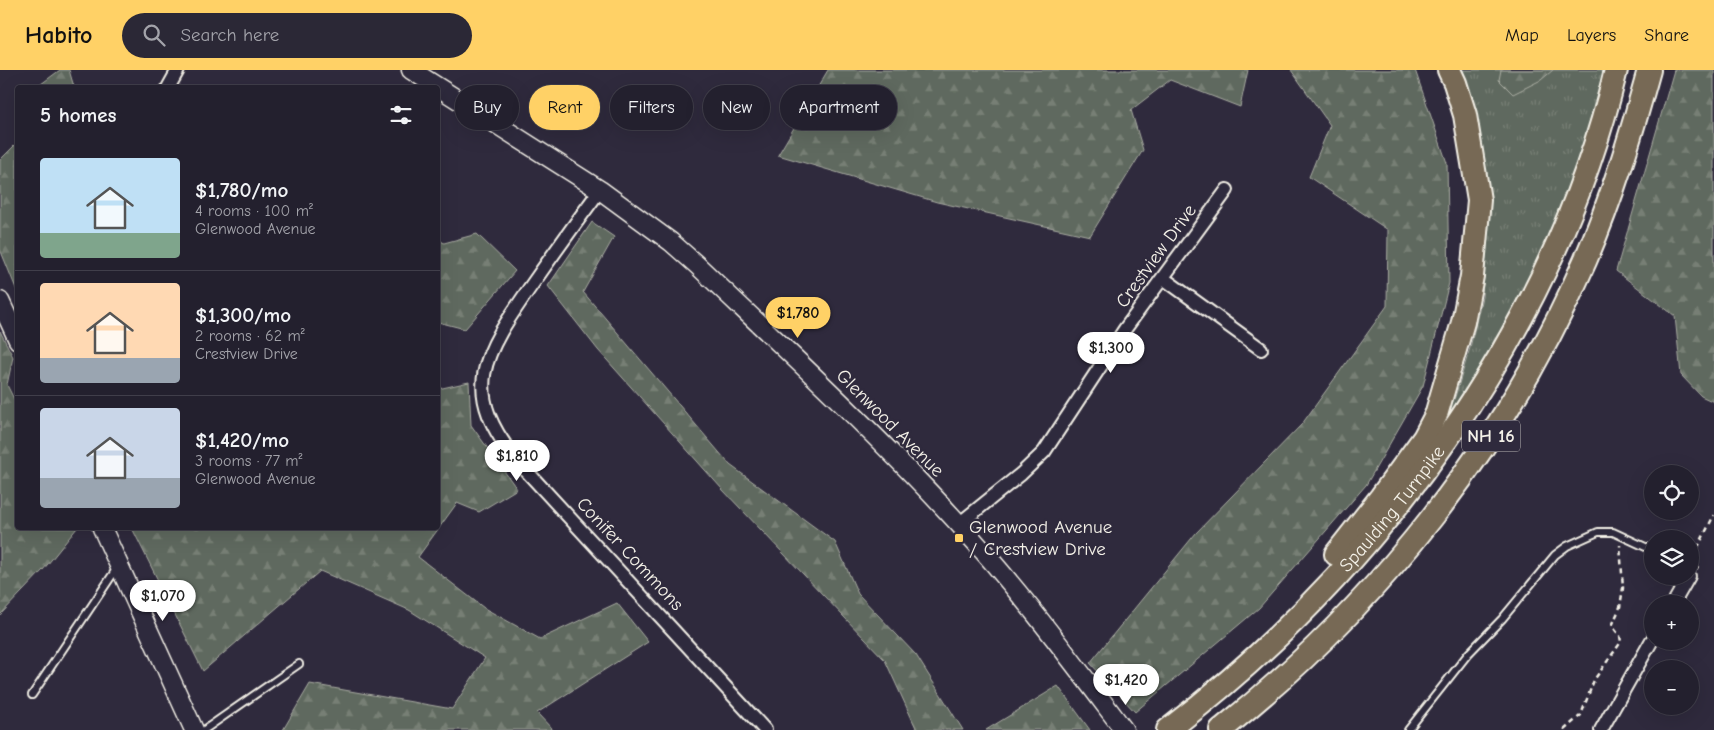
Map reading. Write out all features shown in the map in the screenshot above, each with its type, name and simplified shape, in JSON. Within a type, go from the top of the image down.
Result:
[{"type":"highway","points":[[1289,626],[1306,590],[1381,497],[1424,438],[1436,414],[1450,368],[1472,276],[1479,200],[1465,115],[1455,82],[1449,70]]},
{"type":"highway","name":"Spaulding Turnpike","points":[[1168,730],[1232,679],[1289,626],[1372,535],[1421,474],[1490,375],[1550,259],[1596,138],[1616,70]]},
{"type":"highway","name":"Spaulding Turnpike","points":[[1221,730],[1299,664],[1370,592],[1433,517],[1493,433],[1542,348],[1586,259],[1621,166],[1649,70]]},
{"type":"street","points":[[170,85],[178,70]]},
{"type":"street","name":"Glenwood Avenue","points":[[411,70],[435,85]]},
{"type":"street","name":"Glenwood Avenue","points":[[440,88],[600,190],[671,242],[696,265],[847,409],[959,524],[1124,730]]},
{"type":"street","name":"Conifer Commons","points":[[600,190],[494,341],[484,370],[483,385],[488,416],[504,446],[765,730]]},
{"type":"street","name":"Crestview Drive","points":[[959,524],[1027,469],[1044,452],[1088,383],[1228,190]]},
{"type":"street","points":[[1163,278],[1261,349]]},
{"type":"street","points":[[0,301],[15,334]]},
{"type":"street","points":[[103,530],[194,730]]},
{"type":"street","points":[[1601,730],[1646,650]]},
{"type":"lane","points":[[1408,730],[1436,692],[1502,619],[1555,555],[1582,538],[1598,532],[1619,534],[1644,546]]},
{"type":"lane","points":[[32,695],[119,564]]},
{"type":"lane","points":[[204,730],[299,664]]},
{"type":"path","points":[[1699,545],[1714,515]]},
{"type":"path","points":[[1564,730],[1581,715],[1594,680],[1620,642],[1620,636],[1612,626],[1620,607],[1623,588],[1619,534]]},
{"type":"green space","points":[[60,70],[69,70],[73,85],[40,85]]},
{"type":"green space","points":[[828,70],[1248,70],[1240,107],[1170,80],[1131,110],[1143,150],[1090,236],[937,202],[778,155],[793,130],[897,130],[897,85],[819,85]]},
{"type":"green space","points":[[1291,70],[1415,70],[1447,163],[1449,283],[1423,386],[1366,485],[1259,608],[1135,712],[1090,663],[1196,533],[1302,424],[1387,306],[1388,230],[1309,177],[1330,125]]},
{"type":"green space","points":[[1453,70],[1605,70],[1575,171],[1536,268],[1505,331],[1436,436],[1455,397],[1470,348],[1482,297],[1486,237]]},
{"type":"green space","points":[[1501,70],[1553,70],[1541,80],[1513,94],[1499,80]]},
{"type":"green space","points":[[1674,70],[1714,70],[1714,402],[1701,396],[1681,375],[1675,316],[1616,271]]},
{"type":"green space","points":[[15,145],[15,286],[0,249],[0,160]]},
{"type":"green space","points":[[592,222],[614,237],[583,292],[730,465],[835,542],[858,594],[916,655],[963,730],[917,730],[885,660],[722,489],[598,350],[548,286]]},
{"type":"green space","points":[[477,234],[515,271],[465,329],[440,323],[440,240],[444,243]]},
{"type":"green space","points":[[0,331],[13,357],[7,385],[15,399],[15,530],[75,530],[43,570],[0,615]]},
{"type":"green space","points":[[469,382],[471,425],[517,489],[479,512],[457,503],[440,527],[440,389]]},
{"type":"green space","points":[[133,530],[438,530],[418,557],[484,608],[540,639],[617,603],[648,642],[537,713],[553,730],[283,730],[310,684],[452,709],[485,658],[409,610],[320,571],[203,671]]},
{"type":"green space","points":[[1058,686],[1090,730],[986,730]]},
{"type":"place","name":"Glenwood Avenue / Crestview Drive","points":[[959,538]]}]
